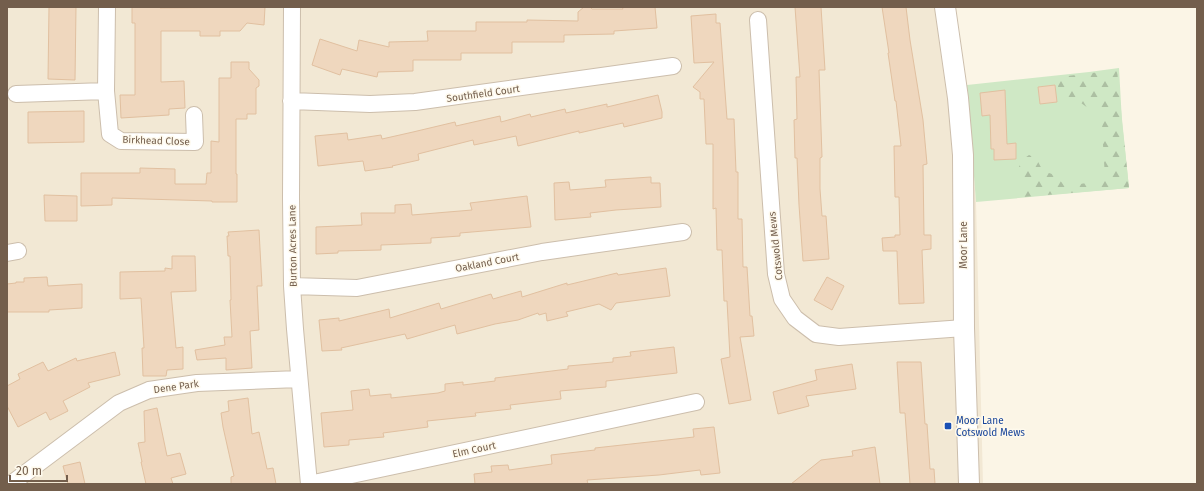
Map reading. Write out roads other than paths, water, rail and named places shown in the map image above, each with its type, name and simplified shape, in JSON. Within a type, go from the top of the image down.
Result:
[{"type":"street","name":"Birkhead Close","points":[[107,7],[106,91],[110,134],[121,141],[195,142],[194,115]]},
{"type":"street","name":"Burton Acres Lane","points":[[292,7],[292,286],[309,484]]},
{"type":"street","name":"Moor Lane","points":[[945,7],[958,98],[963,155],[964,328],[969,484]]},
{"type":"street","name":"Cotswold Mews","points":[[758,20],[776,274],[782,299],[786,306],[795,318],[816,334],[839,337],[964,328]]},
{"type":"street","name":"Southfield Court","points":[[291,102],[370,104],[415,102],[673,66]]},
{"type":"street","points":[[16,94],[106,91]]},
{"type":"street","name":"Oakland Court","points":[[292,286],[357,288],[542,252],[683,232]]},
{"type":"street","name":"Dene Park","points":[[11,484],[119,403],[149,390],[198,383],[299,379]]},
{"type":"street","name":"Elm Court","points":[[309,484],[640,420],[696,402]]},
{"type":"place","name":"Moor Lane Cotswold Mews","points":[[948,426]]}]
